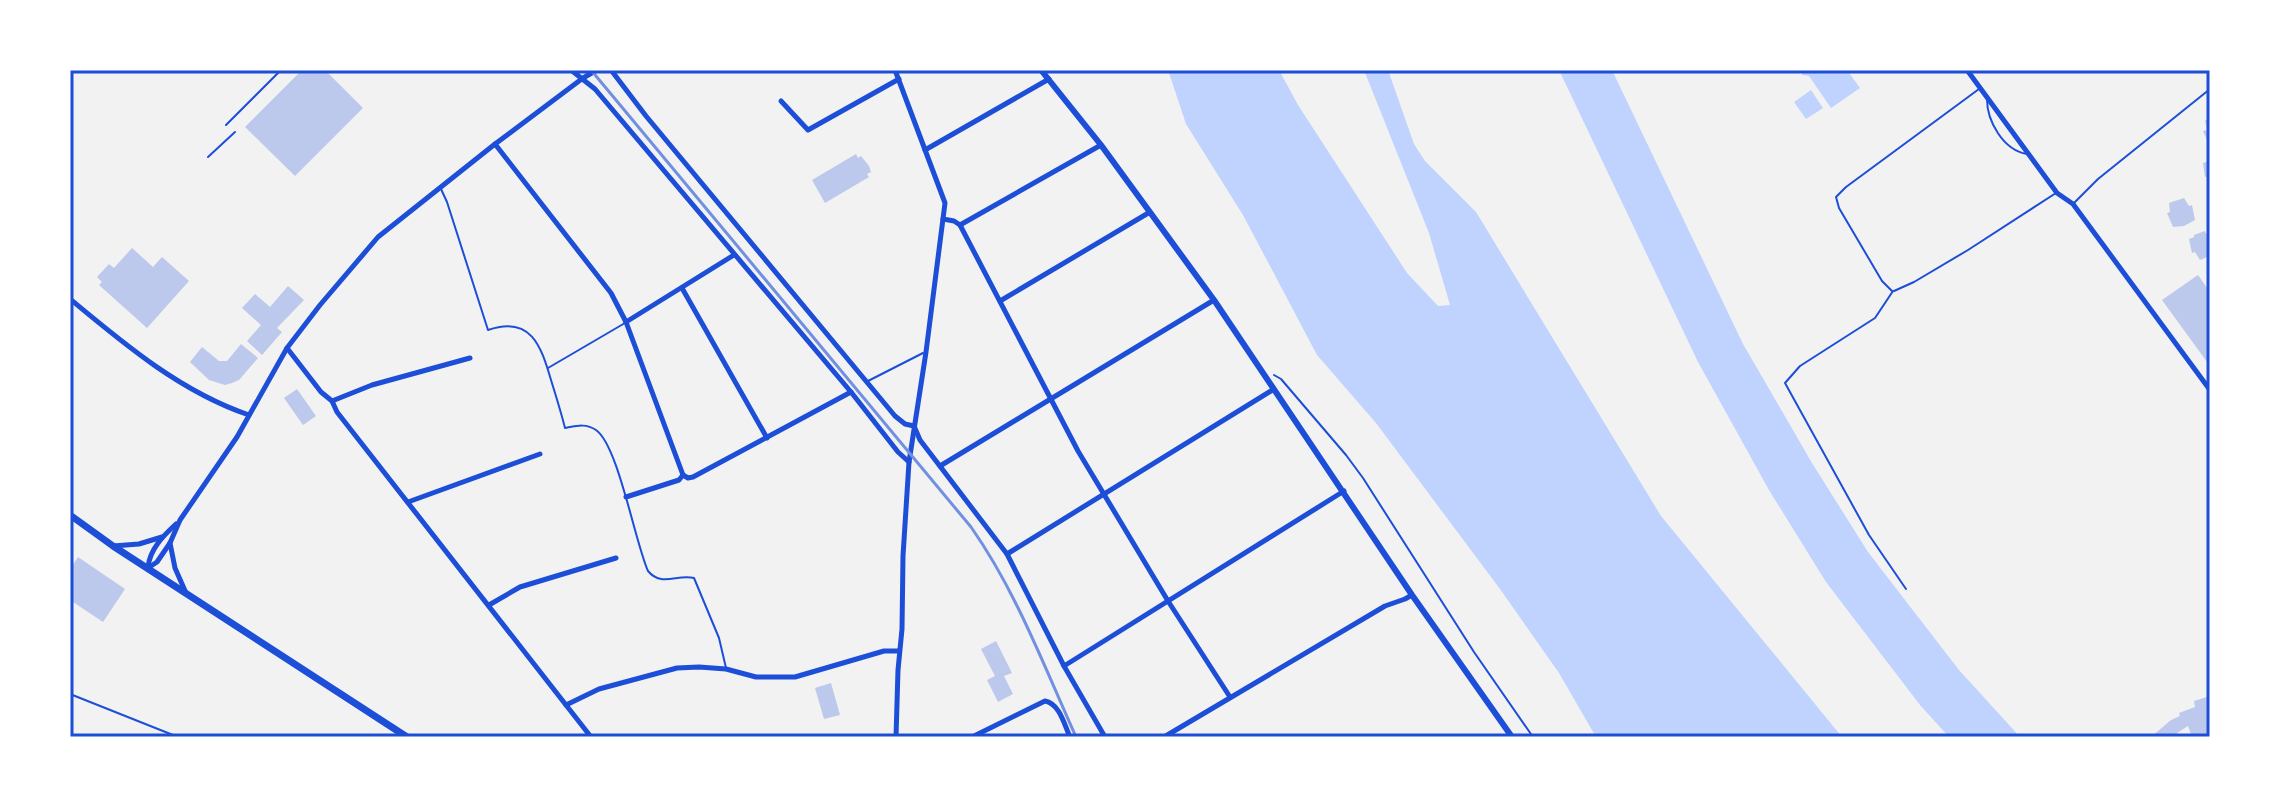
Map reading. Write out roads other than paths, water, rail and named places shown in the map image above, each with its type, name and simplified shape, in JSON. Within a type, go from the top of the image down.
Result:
[{"type":"main road","points":[[70,515],[407,737]]},
{"type":"street","points":[[571,70],[595,89],[908,460]]},
{"type":"street","points":[[148,568],[149,556],[180,520],[237,437],[287,348],[378,237],[495,144],[597,70]]},
{"type":"street","points":[[611,70],[895,416],[905,424],[914,426]]},
{"type":"street","points":[[895,70],[945,198],[926,352],[908,460],[896,737]]},
{"type":"street","points":[[1041,70],[1101,145],[1214,300],[1412,595],[1512,737]]},
{"type":"street","points":[[1967,70],[2057,193],[2073,204],[2210,390]]},
{"type":"street","points":[[781,101],[808,130],[899,79]]},
{"type":"street","points":[[925,150],[1049,79]]},
{"type":"street","points":[[495,144],[611,293],[626,322],[683,475],[693,477],[851,392]]},
{"type":"street","points":[[960,225],[1101,145]]},
{"type":"street","points":[[1000,302],[1150,212]]},
{"type":"street","points":[[943,219],[960,225],[1050,399],[1104,494],[1230,697]]},
{"type":"street","points":[[626,322],[734,255]]},
{"type":"street","points":[[682,288],[767,438]]},
{"type":"street","points":[[70,299],[124,344],[167,373],[208,399],[249,415]]},
{"type":"street","points":[[940,466],[1214,300]]},
{"type":"street","points":[[287,348],[321,392],[332,401],[337,412],[591,737]]},
{"type":"street","points":[[332,401],[372,385],[470,358]]},
{"type":"street","points":[[1007,554],[1274,388]]},
{"type":"street","points":[[914,426],[920,440],[1007,554],[1064,666],[1105,737]]},
{"type":"street","points":[[408,502],[540,454]]},
{"type":"street","points":[[626,497],[679,480],[683,475]]},
{"type":"street","points":[[1064,666],[1344,491]]},
{"type":"street","points":[[148,568],[157,562],[170,543],[180,520]]},
{"type":"street","points":[[113,546],[139,544],[163,537]]},
{"type":"street","points":[[170,543],[175,568],[187,594]]},
{"type":"street","points":[[489,605],[520,587],[616,558]]},
{"type":"street","points":[[1164,737],[1385,606],[1412,595]]},
{"type":"street","points":[[566,705],[599,689],[677,668],[726,669],[756,677],[795,677],[884,651],[899,651]]},
{"type":"street","points":[[972,737],[1045,701],[1056,707],[1070,737]]},
{"type":"lane","points":[[226,125],[281,70]]},
{"type":"lane","points":[[1893,291],[1882,281],[1839,208],[1836,197],[1980,88]]},
{"type":"lane","points":[[2073,204],[2098,179],[2210,89]]},
{"type":"lane","points":[[1987,98],[1989,118],[2004,140],[2020,153],[2029,154]]},
{"type":"lane","points":[[208,157],[235,132]]},
{"type":"lane","points":[[440,188],[488,330],[514,326],[527,331],[537,341],[565,428],[583,425],[603,436],[626,497],[644,563],[653,577],[665,580],[691,576],[697,583],[719,638],[726,669]]},
{"type":"lane","points":[[1906,589],[1869,535],[1785,383],[1800,366],[1870,322],[1893,291],[1951,260],[2057,193]]},
{"type":"lane","points":[[548,368],[626,322]]},
{"type":"lane","points":[[867,381],[926,352]]},
{"type":"water","points":[[1168,70],[1279,70],[1298,105],[1407,273],[1438,306],[1450,305],[1429,233],[1364,70],[1388,70],[1414,144],[1425,161],[1476,212],[1661,516],[1842,737],[1596,737],[1559,673],[1500,589],[1376,423],[1317,355],[1243,215],[1186,124]]},
{"type":"water","points":[[1559,70],[1612,70],[1743,344],[1812,463],[1868,552],[1959,670],[2020,737],[1949,737],[1920,705],[1826,582],[1769,490],[1698,362]]},
{"type":"water","points":[[1802,70],[1847,70],[1860,88],[1831,108],[1809,76],[1802,75]]},
{"type":"water","points":[[1811,90],[1823,108],[1806,119],[1794,102]]},
{"type":"railway","points":[[591,70],[971,527],[1016,603],[1076,737]]}]
